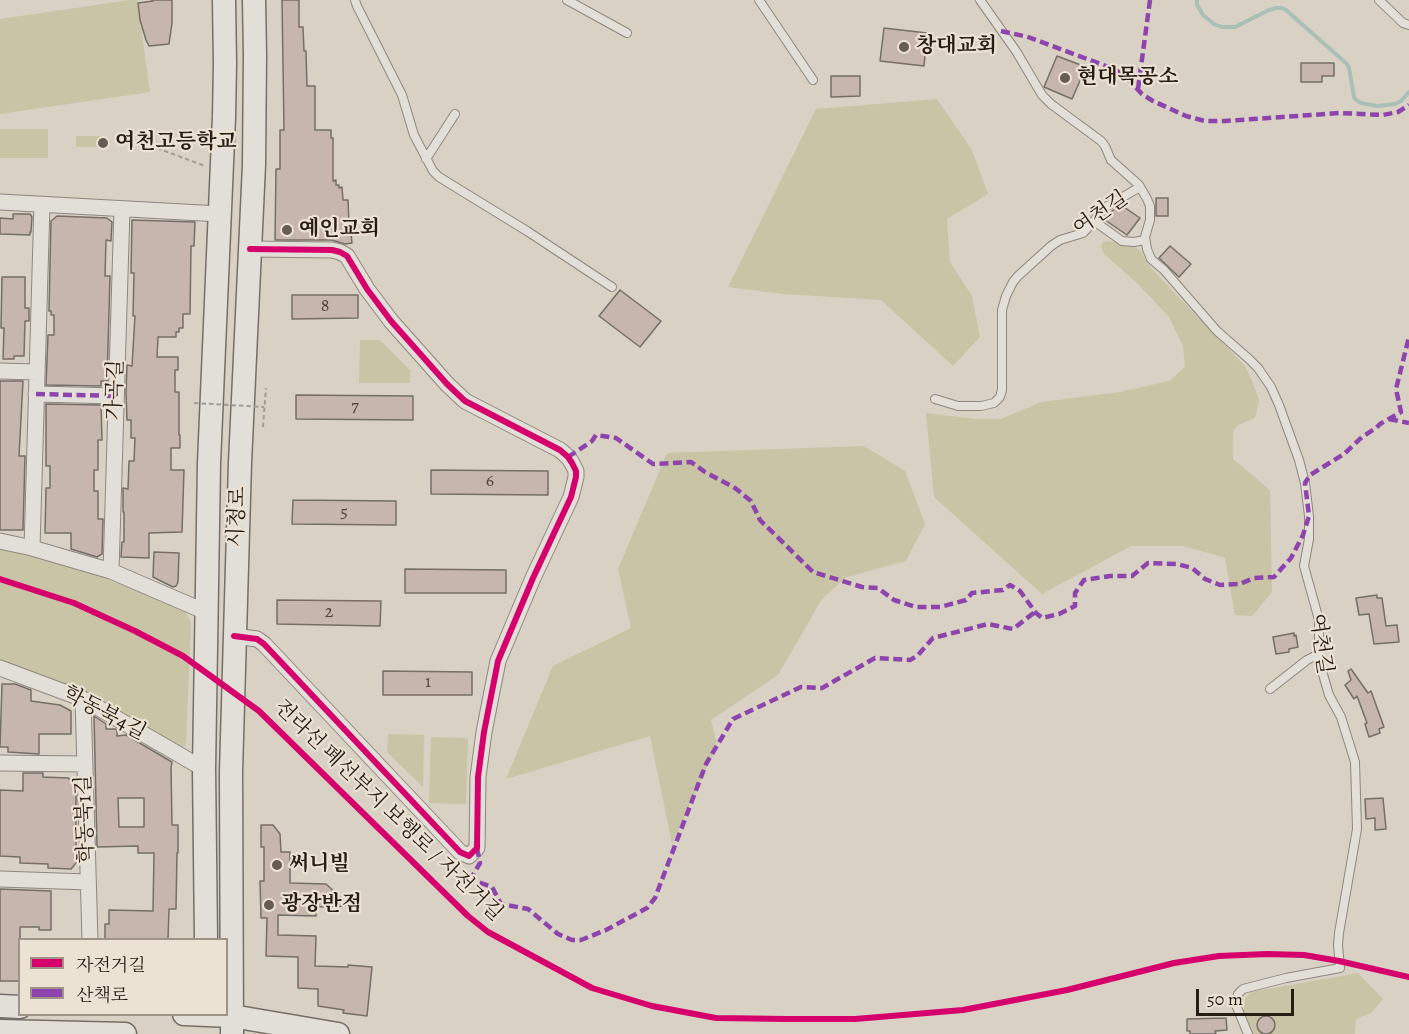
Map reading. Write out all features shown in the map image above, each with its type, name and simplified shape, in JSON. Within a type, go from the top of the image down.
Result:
[{"type":"street","name":"시청로","points":[[206,938],[204,769],[206,612],[209,463],[225,64],[224,0]]},
{"type":"street","name":"시청로","points":[[232,1025],[231,772],[240,462],[255,99],[254,0]]},
{"type":"street","points":[[0,202],[220,213]]},
{"type":"street","points":[[32,548],[42,204]]},
{"type":"street","name":"가곡길","points":[[111,571],[122,208]]},
{"type":"street","points":[[234,636],[257,639],[264,645],[453,845],[460,852],[469,856],[477,848],[478,777],[498,661],[532,578],[571,497],[576,471],[568,457],[560,450],[465,401],[392,321],[367,289],[347,256],[332,250],[250,249]]},
{"type":"street","points":[[0,371],[37,372]]},
{"type":"street","points":[[36,394],[116,396]]},
{"type":"street","points":[[209,463],[240,462]]},
{"type":"street","points":[[0,542],[32,548],[111,571],[206,612]]},
{"type":"street","name":"학동북4길","points":[[0,668],[83,699],[204,769]]},
{"type":"street","name":"학동북1길","points":[[83,699],[90,938]]},
{"type":"street","points":[[0,763],[84,764]]},
{"type":"street","points":[[0,879],[88,882]]},
{"type":"street","points":[[0,1006],[18,1007]]},
{"type":"street","points":[[201,1020],[232,1025],[338,1034]]},
{"type":"street","points":[[0,1031],[125,1034]]},
{"type":"lane","points":[[355,0],[402,95],[414,135],[433,171],[439,177],[612,286]]},
{"type":"lane","points":[[567,0],[627,33]]},
{"type":"lane","points":[[759,0],[813,80]]},
{"type":"lane","name":"여천길","points":[[980,0],[1016,51],[1042,95],[1101,141],[1111,160],[1140,187],[1147,199],[1150,213],[1145,240],[1151,259],[1164,270],[1216,331],[1249,358],[1271,387],[1280,405],[1305,483],[1309,539],[1304,566],[1319,620],[1318,654],[1329,695],[1341,717],[1354,762],[1357,829],[1339,933],[1340,968],[1243,989],[1238,994],[1236,1005],[1248,1034]]},
{"type":"lane","points":[[1378,0],[1403,23],[1409,25]]},
{"type":"lane","points":[[426,159],[455,114]]},
{"type":"lane","name":"여천길","points":[[935,399],[958,406],[981,406],[994,403],[1000,397],[1002,390],[1002,310],[1008,290],[1018,276],[1051,246],[1060,240],[1083,232],[1104,208],[1140,187]]},
{"type":"lane","points":[[1094,221],[1122,241],[1145,240]]},
{"type":"lane","points":[[1270,689],[1318,654]]},
{"type":"path","points":[[157,148],[206,167]]},
{"type":"path","points":[[263,428],[266,388]]},
{"type":"path","points":[[194,403],[264,406]]},
{"type":"shaded area","points":[[137,0],[150,92],[0,114],[0,19]]},
{"type":"shaded area","points":[[937,99],[972,150],[988,194],[947,219],[950,262],[972,296],[980,337],[953,366],[881,300],[783,294],[728,287],[816,109]]},
{"type":"shaded area","points":[[0,129],[48,129],[48,158],[0,158]]},
{"type":"shaded area","points":[[76,136],[105,136],[105,147],[76,147]]},
{"type":"shaded area","points":[[1103,242],[1134,246],[1140,250],[1151,268],[1245,366],[1253,383],[1259,400],[1255,418],[1235,428],[1233,459],[1270,490],[1272,592],[1252,616],[1235,615],[1225,558],[1184,546],[1131,546],[1042,594],[934,497],[926,413],[976,419],[1001,419],[1041,402],[1120,392],[1169,381],[1185,367],[1183,346],[1169,317],[1137,283],[1104,254],[1101,246]]},
{"type":"shaded area","points":[[360,340],[380,340],[410,370],[410,383],[359,383]]},
{"type":"shaded area","points":[[864,446],[905,471],[925,524],[906,561],[847,577],[822,599],[778,675],[711,720],[717,745],[672,844],[650,736],[506,779],[553,666],[631,628],[618,569],[667,453]]},
{"type":"shaded area","points":[[0,549],[53,561],[91,573],[182,609],[191,623],[186,745],[173,746],[0,661]]},
{"type":"shaded area","points":[[388,734],[424,735],[423,787],[387,752]]},
{"type":"shaded area","points":[[431,737],[468,738],[466,804],[429,803]]},
{"type":"shaded area","points":[[1358,973],[1383,999],[1371,1013],[1356,1019],[1355,1034],[1253,1034],[1244,1012],[1245,998],[1251,992]]},
{"type":"building","points":[[172,0],[169,44],[149,46],[146,40],[138,3]]},
{"type":"building","points":[[282,0],[299,0],[299,27],[303,27],[307,86],[315,86],[315,130],[331,130],[333,181],[336,180],[339,188],[342,187],[343,200],[348,200],[352,243],[345,244],[332,240],[275,240],[276,169],[280,169],[280,130],[284,130]]},
{"type":"building","name":"창대교회","points":[[884,28],[927,33],[924,66],[880,61]]},
{"type":"building","name":"현대목공소","points":[[1057,56],[1086,67],[1072,99],[1044,87]]},
{"type":"building","points":[[1301,63],[1334,63],[1334,76],[1322,76],[1322,82],[1301,82]]},
{"type":"building","points":[[831,76],[860,76],[860,96],[831,97]]},
{"type":"building","points":[[1156,198],[1168,198],[1168,216],[1156,216]]},
{"type":"building","points":[[1121,205],[1140,218],[1127,235],[1105,220]]},
{"type":"building","points":[[13,214],[30,214],[32,217],[30,235],[0,234],[0,218],[13,219]]},
{"type":"building","points":[[57,216],[107,218],[112,222],[111,241],[106,240],[105,276],[110,276],[107,381],[101,381],[101,386],[46,385],[48,335],[54,335],[54,315],[51,315],[49,311],[51,221]]},
{"type":"building","points":[[132,220],[195,222],[194,246],[191,246],[190,314],[183,314],[183,328],[179,328],[176,337],[158,337],[157,357],[178,357],[178,370],[175,370],[175,392],[179,392],[180,448],[171,448],[171,470],[184,470],[182,532],[149,533],[149,558],[121,557],[122,542],[124,542],[123,488],[128,489],[129,461],[134,461],[135,438],[131,438],[131,420],[127,420],[126,393],[127,365],[132,366],[135,316],[133,316],[134,273],[131,273]]},
{"type":"building","points":[[1170,246],[1191,264],[1179,277],[1159,258]]},
{"type":"building","points":[[2,277],[25,277],[25,308],[29,308],[29,321],[25,321],[24,356],[14,356],[14,359],[3,359]]},
{"type":"building","points":[[620,290],[661,321],[640,347],[599,316]]},
{"type":"building","points":[[292,295],[358,295],[358,318],[292,319]]},
{"type":"building","points":[[0,381],[23,381],[19,456],[25,456],[23,530],[0,530]]},
{"type":"building","points":[[296,395],[413,396],[413,420],[296,419]]},
{"type":"building","points":[[46,404],[101,405],[102,440],[98,440],[98,470],[94,470],[94,491],[98,491],[98,519],[103,519],[102,554],[97,557],[71,549],[71,533],[45,533],[46,488],[50,488],[50,466],[46,466]]},
{"type":"building","points":[[431,470],[548,471],[548,495],[431,494]]},
{"type":"building","points":[[293,500],[396,501],[396,525],[292,524]]},
{"type":"building","points":[[154,552],[179,553],[176,586],[173,587],[153,577]]},
{"type":"building","points":[[405,569],[506,570],[506,593],[405,593]]},
{"type":"building","points":[[1377,595],[1377,598],[1382,598],[1386,626],[1397,625],[1399,642],[1374,644],[1369,614],[1359,615],[1356,598]]},
{"type":"building","points":[[277,600],[381,601],[380,626],[277,624]]},
{"type":"building","points":[[1294,633],[1298,647],[1289,649],[1289,652],[1276,654],[1273,637]]},
{"type":"building","points":[[1351,669],[1368,693],[1371,691],[1384,727],[1379,729],[1380,733],[1369,737],[1365,724],[1367,723],[1357,696],[1354,699],[1345,685],[1351,680],[1348,671]]},
{"type":"building","points":[[383,671],[472,672],[472,695],[383,695]]},
{"type":"building","points":[[2,684],[15,684],[31,690],[31,701],[60,705],[71,711],[71,734],[39,734],[39,754],[8,752],[8,747],[0,747]]},
{"type":"building","points":[[94,716],[106,724],[106,729],[117,730],[117,736],[126,735],[172,762],[172,825],[178,825],[176,909],[169,909],[168,938],[105,938],[105,924],[109,924],[109,910],[153,911],[154,853],[138,853],[138,846],[97,847]],"holes":[[[118,798],[144,798],[144,827],[119,827]]]},
{"type":"building","points":[[23,773],[43,773],[43,777],[68,778],[76,783],[76,863],[71,869],[48,868],[48,864],[20,863],[20,857],[0,856],[0,790],[23,791]]},
{"type":"building","points":[[1383,798],[1386,829],[1375,830],[1375,818],[1366,819],[1365,799]]},
{"type":"building","points":[[261,825],[273,825],[280,834],[281,852],[290,852],[290,883],[326,884],[350,906],[316,907],[316,916],[278,915],[278,935],[316,936],[315,966],[372,967],[367,1016],[343,1013],[344,1010],[318,1006],[318,989],[298,988],[298,957],[266,956],[267,918],[261,918],[260,881],[264,881],[264,847],[261,847]]},
{"type":"building","points":[[0,889],[51,891],[51,930],[39,930],[39,927],[20,927],[18,981],[0,981]]},
{"type":"building","points":[[1262,1016],[1270,1016],[1275,1021],[1273,1032],[1262,1034],[1257,1029],[1257,1021]]},
{"type":"building","points":[[1226,1018],[1227,1030],[1215,1031],[1216,1034],[1190,1034],[1190,1031],[1187,1031],[1187,1019]]},
{"type":"waterway","points":[[1197,0],[1197,5],[1203,15],[1222,27],[1235,27],[1276,8],[1286,10],[1347,64],[1354,97],[1361,103],[1377,106],[1395,104],[1409,92]]},
{"type":"marked path","points":[[1138,89],[1150,0]]},
{"type":"marked path","points":[[1001,31],[1028,37],[1114,69],[1153,101],[1186,116],[1205,121],[1340,113],[1383,115],[1398,112],[1409,105]]},
{"type":"marked path","points":[[568,457],[592,441],[596,435],[616,438],[653,464],[691,462],[735,488],[751,501],[760,520],[813,572],[862,587],[878,588],[894,600],[916,607],[940,607],[966,600],[972,593],[1003,590],[1010,585],[1020,591],[1042,618],[1059,614],[1075,606],[1075,593],[1084,580],[1110,576],[1132,576],[1148,563],[1177,564],[1192,568],[1205,579],[1220,585],[1240,584],[1254,578],[1274,577],[1291,558],[1303,535],[1309,516],[1305,483],[1310,475],[1344,454],[1362,437],[1401,412],[1396,389],[1409,337]]},
{"type":"marked path","points":[[36,394],[116,396]]},
{"type":"marked path","points":[[1389,419],[1409,423]]},
{"type":"marked path","points":[[477,848],[480,863],[473,875],[475,881],[492,887],[501,904],[528,909],[558,934],[572,940],[581,940],[606,930],[647,908],[655,898],[706,764],[733,719],[801,687],[822,688],[875,658],[910,660],[917,656],[933,638],[988,624],[1013,629],[1035,612]]},
{"type":"cycle path","name":"전라선 폐선부지 보행로 / 자전거길","points":[[234,636],[257,639],[264,644],[460,852],[469,856],[477,848],[478,777],[498,661],[571,497],[576,477],[572,463],[560,450],[465,401],[447,384],[391,321],[367,289],[347,256],[332,250],[250,249]]},
{"type":"cycle path","name":"전라선 폐선부지 보행로 / 자전거길","points":[[0,579],[74,603],[183,656],[259,711],[468,916],[488,932],[592,988],[652,1006],[716,1018],[787,1019],[855,1019],[963,1010],[1067,990],[1174,963],[1219,956],[1267,954],[1304,955],[1409,977]]},
{"type":"place","name":"창대교회","points":[[904,47]]},
{"type":"place","name":"현대목공소","points":[[1065,78]]},
{"type":"place","name":"여천고등학교","points":[[103,143]]},
{"type":"place","name":"예인교회","points":[[287,230]]},
{"type":"place","name":"써니빌","points":[[277,865]]},
{"type":"place","name":"광장반점","points":[[269,905]]}]
